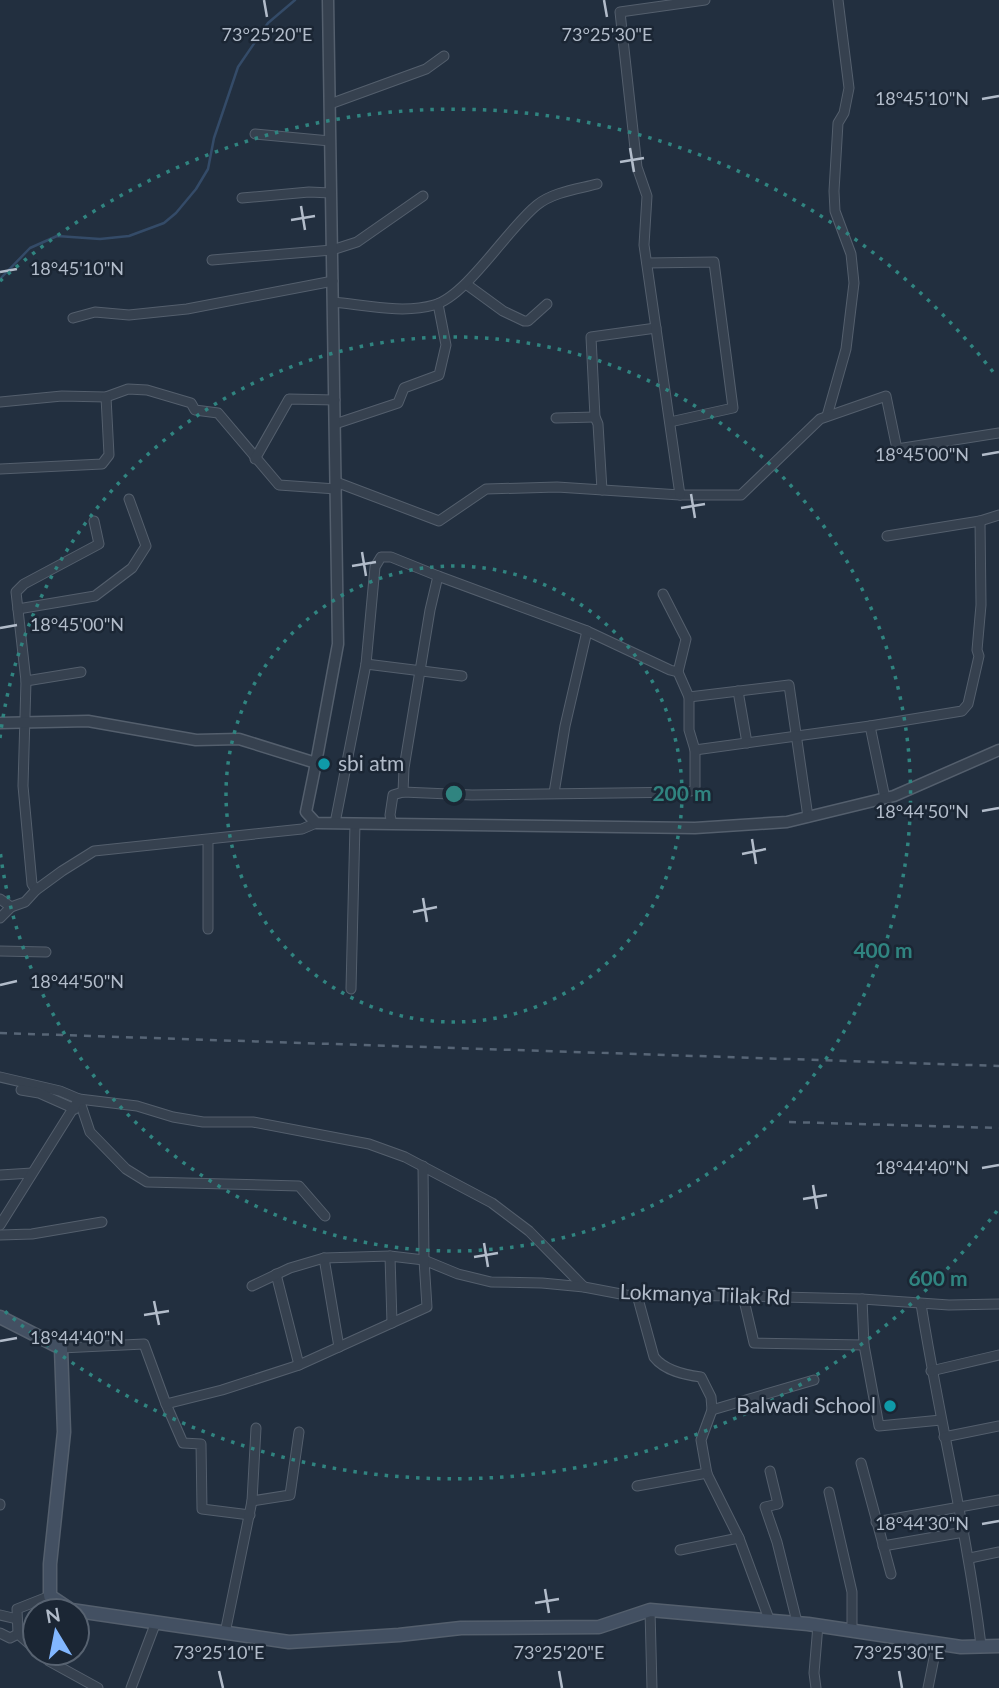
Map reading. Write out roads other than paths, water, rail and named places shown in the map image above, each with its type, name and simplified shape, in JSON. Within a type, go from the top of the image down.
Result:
[{"type":"main road","points":[[0,1317],[56,1344],[64,1432],[50,1564],[50,1596],[71,1610],[289,1642],[461,1628],[599,1627],[650,1610],[797,1622],[961,1647],[999,1646]]},
{"type":"street","points":[[316,823],[306,812],[338,644],[328,0]]},
{"type":"street","points":[[619,0],[637,167],[647,196],[644,245],[680,495]]},
{"type":"street","points":[[620,12],[705,0]]},
{"type":"street","points":[[827,416],[846,349],[854,283],[851,254],[835,211],[838,123],[844,113],[849,88],[838,0]]},
{"type":"street","points":[[330,104],[426,69],[444,56]]},
{"type":"street","points":[[255,134],[330,141]]},
{"type":"street","points":[[333,302],[415,309],[438,304],[466,284],[538,204],[554,195],[597,184]]},
{"type":"street","points":[[242,198],[331,193]]},
{"type":"street","points":[[212,260],[332,250],[357,242],[424,196]]},
{"type":"street","points":[[647,263],[714,262],[733,408],[670,422]]},
{"type":"street","points":[[73,318],[95,312],[129,315],[187,309],[333,281]]},
{"type":"street","points":[[466,284],[503,311],[524,321],[528,321],[547,304]]},
{"type":"street","points":[[335,424],[398,403],[404,388],[439,375],[446,345],[438,304]]},
{"type":"street","points":[[603,490],[598,424],[595,417],[591,337],[656,328]]},
{"type":"street","points":[[0,402],[62,396],[106,397],[128,389],[147,390],[191,403],[195,410],[218,413],[279,485],[336,486],[439,521],[486,489],[557,487],[680,495],[741,495],[820,419],[886,396],[897,449],[999,433]]},
{"type":"street","points":[[0,469],[102,464],[109,455],[106,397]]},
{"type":"street","points":[[255,459],[289,399],[335,400]]},
{"type":"street","points":[[556,418],[595,417]]},
{"type":"street","points":[[18,609],[94,596],[132,569],[146,546],[129,499]]},
{"type":"street","points":[[887,536],[980,521],[999,514]]},
{"type":"street","points":[[36,890],[32,884],[23,786],[26,681],[16,592],[24,584],[99,544],[94,521]]},
{"type":"street","points":[[695,750],[962,711],[968,704],[979,656],[980,521]]},
{"type":"street","points":[[335,823],[366,664],[375,567],[381,556],[391,556],[587,631],[678,672]]},
{"type":"street","points":[[403,792],[404,768],[438,576]]},
{"type":"street","points":[[392,824],[390,815],[393,795],[403,792],[472,795],[695,790],[695,750],[689,730],[689,697],[678,672],[686,639],[663,594]]},
{"type":"street","points":[[554,793],[565,726],[587,631]]},
{"type":"street","points":[[366,664],[462,676]]},
{"type":"street","points":[[26,681],[81,672]]},
{"type":"street","points":[[689,697],[789,685],[808,817]]},
{"type":"street","points":[[738,691],[747,743]]},
{"type":"street","points":[[0,723],[88,720],[196,740],[239,739],[316,763]]},
{"type":"street","points":[[870,726],[885,798]]},
{"type":"street","points":[[0,918],[11,906],[25,902],[36,890],[94,851],[208,841],[302,829],[316,823],[695,828],[787,822],[885,798],[999,750]]},
{"type":"street","points":[[351,989],[355,824]]},
{"type":"street","points":[[208,841],[208,929]]},
{"type":"street","points":[[0,899],[11,906]]},
{"type":"street","points":[[0,951],[46,952]]},
{"type":"street","points":[[0,1077],[60,1091],[77,1104],[90,1132],[126,1169],[147,1182],[299,1185],[325,1216]]},
{"type":"street","points":[[21,1090],[77,1104],[137,1105],[173,1117],[203,1122],[253,1122],[369,1144],[423,1166],[492,1203],[529,1231],[584,1287]]},
{"type":"street","points":[[0,1225],[77,1104]]},
{"type":"street","points":[[166,1404],[222,1390],[299,1365],[427,1307],[423,1166]]},
{"type":"street","points":[[0,1175],[32,1173]]},
{"type":"street","points":[[0,1234],[32,1234],[102,1222]]},
{"type":"street","points":[[390,1256],[392,1323]]},
{"type":"street","name":"Lokmanya Tilak Rd","points":[[252,1286],[290,1268],[324,1258],[390,1256],[424,1260],[458,1274],[491,1282],[542,1283],[637,1295],[999,1304]]},
{"type":"street","points":[[324,1258],[339,1347]]},
{"type":"street","points":[[276,1274],[299,1365]]},
{"type":"street","points":[[637,1295],[654,1357],[682,1375],[701,1377],[711,1397],[712,1410],[701,1440],[707,1473],[739,1538],[769,1619]]},
{"type":"street","points":[[743,1296],[754,1343],[864,1345]]},
{"type":"street","points":[[862,1300],[864,1345],[879,1426],[941,1420]]},
{"type":"street","points":[[921,1304],[944,1437],[970,1558],[981,1646]]},
{"type":"street","points":[[56,1344],[144,1344],[183,1443],[201,1444],[202,1509],[250,1515]]},
{"type":"street","points":[[932,1371],[999,1355]]},
{"type":"street","points":[[712,1410],[814,1380]]},
{"type":"street","points":[[944,1437],[999,1426]]},
{"type":"street","points":[[225,1633],[250,1515],[256,1427]]},
{"type":"street","points":[[252,1501],[290,1494],[299,1432]]},
{"type":"street","points":[[861,1463],[891,1574]]},
{"type":"street","points":[[770,1471],[778,1504],[765,1507],[777,1542],[797,1622]]},
{"type":"street","points":[[637,1486],[707,1473]]},
{"type":"street","points":[[829,1492],[852,1592],[852,1630]]},
{"type":"street","points":[[876,1522],[999,1500]]},
{"type":"street","points":[[883,1546],[964,1532]]},
{"type":"street","points":[[680,1550],[739,1538]]},
{"type":"street","points":[[970,1558],[999,1552]]},
{"type":"street","points":[[21,1636],[18,1634],[17,1609],[50,1596]]},
{"type":"street","points":[[650,1610],[652,1688]]},
{"type":"street","points":[[0,1615],[17,1619]]},
{"type":"street","points":[[131,1688],[156,1622]]},
{"type":"street","points":[[816,1688],[814,1673],[818,1625]]},
{"type":"street","points":[[0,1633],[10,1638],[18,1634]]},
{"type":"street","points":[[928,1688],[937,1643]]},
{"type":"street","points":[[60,1667],[98,1688]]},
{"type":"waterway","points":[[0,279],[30,248],[57,236],[100,239],[129,236],[164,223],[176,213],[208,169],[214,138],[238,67],[268,23],[295,0]]},
{"type":"railway","points":[[0,1033],[999,1066]]},
{"type":"railway","points":[[789,1122],[999,1128]]},
{"type":"place","name":"sbi atm","points":[[324,764]]},
{"type":"place","name":"Balwadi School","points":[[890,1406]]}]
